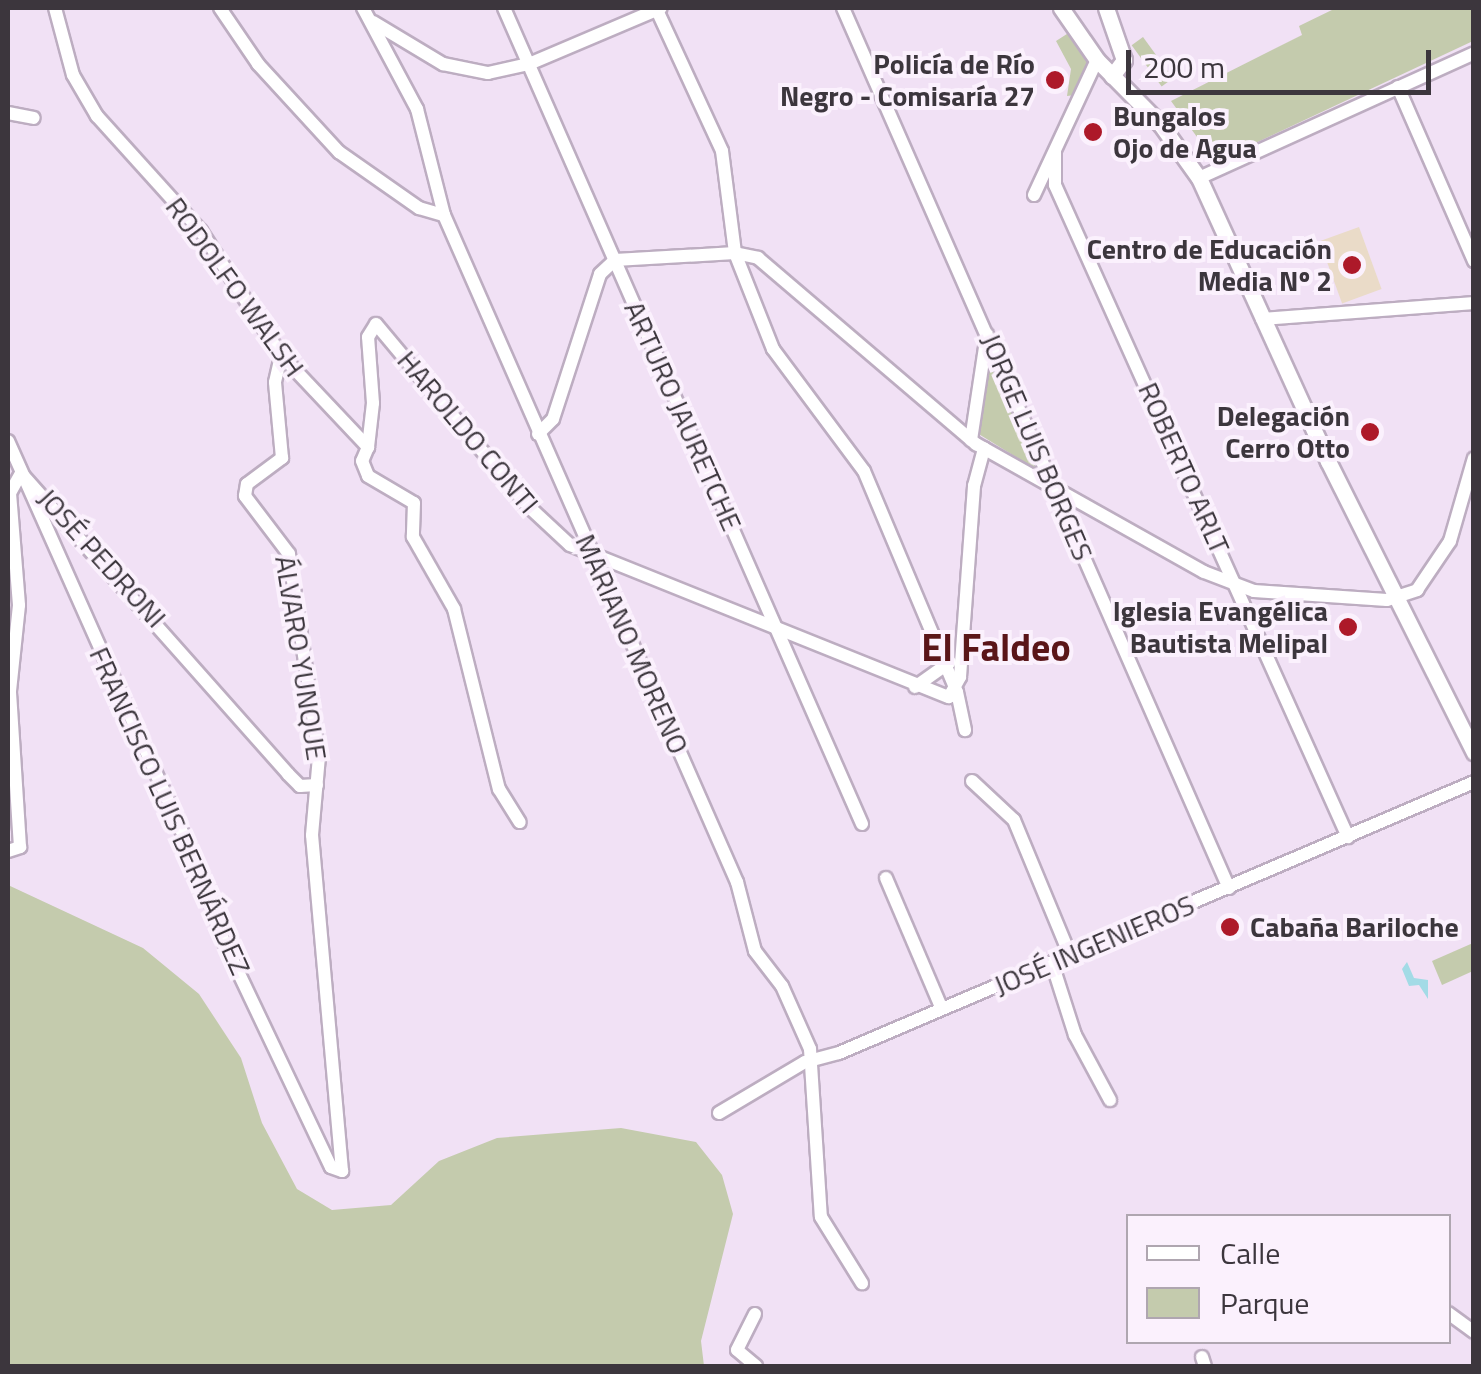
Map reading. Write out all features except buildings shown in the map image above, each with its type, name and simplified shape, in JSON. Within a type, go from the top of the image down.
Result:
[{"type":"main road","points":[[1061,8],[1097,60],[1162,125],[1199,178],[1396,599],[1474,752]]},
{"type":"main road","points":[[1106,8],[1124,60],[1112,76]]},
{"type":"street","name":"RODOLFO WALSH","points":[[55,8],[64,50],[90,106],[201,231],[281,355],[368,447],[362,461],[368,476],[414,504],[414,538],[454,610],[499,789],[520,822]]},
{"type":"street","points":[[220,8],[258,64],[339,152],[418,208],[444,215]]},
{"type":"street","name":"ARTURO JAURETCHE","points":[[504,8],[862,824]]},
{"type":"street","points":[[365,12],[443,64],[488,73],[529,64],[658,8],[722,151],[734,254],[784,371],[864,471],[957,692],[965,730]]},
{"type":"street","name":"JORGE LUIS BORGES","points":[[843,8],[1230,888]]},
{"type":"street","name":"MARIANO MORENO","points":[[365,12],[417,109],[444,215],[737,882],[755,951],[782,986],[812,1060],[820,1217],[862,1282]]},
{"type":"street","points":[[1199,178],[1474,54]]},
{"type":"street","points":[[1034,195],[1056,152],[1086,72],[1097,60]]},
{"type":"street","points":[[1398,87],[1474,261]]},
{"type":"street","points":[[8,113],[34,118]]},
{"type":"street","name":"ROBERTO ARLT","points":[[1056,152],[1054,185],[1348,837]]},
{"type":"street","points":[[538,434],[553,419],[600,274],[615,260],[734,254],[758,258],[970,440],[1056,491],[1236,586],[1274,595],[1396,599],[1417,590],[1435,570],[1456,524],[1474,458]]},
{"type":"street","points":[[1262,319],[1474,304]]},
{"type":"street","name":"HAROLDO CONTI","points":[[368,447],[373,403],[368,337],[376,324],[528,506],[594,559],[775,626],[939,696],[957,692]]},
{"type":"street","points":[[970,440],[988,332]]},
{"type":"street","name":"ÁLVARO YUNQUE","points":[[281,355],[275,382],[282,458],[247,484],[246,496],[289,554],[319,756],[313,847],[342,1172]]},
{"type":"street","name":"FRANCISCO LUIS BERNÁRDEZ","points":[[8,441],[203,880],[224,942],[330,1167],[342,1172]]},
{"type":"street","points":[[957,692],[974,486],[984,448]]},
{"type":"street","name":"JOSÉ PEDRONI","points":[[14,849],[10,691],[19,605],[10,492],[21,473],[288,774],[300,786],[317,785]]},
{"type":"street","points":[[915,687],[963,653]]},
{"type":"street","points":[[972,782],[1014,820],[1070,955]]},
{"type":"street","name":"JOSÉ INGENIEROS","points":[[719,1114],[752,1088],[812,1060],[1052,963],[1474,782]]},
{"type":"street","points":[[886,878],[942,1009]]},
{"type":"street","points":[[1052,963],[1075,1035],[1110,1100]]},
{"type":"street","points":[[755,1314],[737,1350],[756,1366]]},
{"type":"street","points":[[1451,1316],[1474,1332]]},
{"type":"shaded area","name":"Centro de Educación Media Nº 2","points":[[1359,227],[1382,289],[1342,303],[1320,241]]},
{"type":"green space","points":[[1336,8],[1473,8],[1473,41],[1215,162],[1171,101],[1302,35],[1299,26]]},
{"type":"green space","points":[[1070,32],[1092,61],[1075,95],[1067,96],[1071,69],[1056,41]]},
{"type":"green space","points":[[1143,37],[1173,78],[1162,86],[1132,45]]},
{"type":"green space","points":[[991,350],[1047,476],[977,433]]},
{"type":"green space","points":[[8,885],[143,948],[199,994],[241,1058],[262,1123],[297,1189],[332,1210],[391,1205],[439,1161],[497,1138],[621,1128],[696,1142],[722,1175],[733,1214],[701,1341],[704,1366],[8,1366]]},
{"type":"green space","points":[[1473,943],[1473,971],[1442,985],[1432,961]]},
{"type":"water","points":[[1407,962],[1414,978],[1428,980],[1428,999],[1419,985],[1409,986],[1402,969]]},
{"type":"place","name":"Policía de Río Negro - Comisaría 27","points":[[1055,80]]},
{"type":"place","name":"Bungalos Ojo de Agua","points":[[1093,132]]},
{"type":"place","name":"Centro de Educación Media Nº 2","points":[[1352,265]]},
{"type":"place","name":"Delegación Cerro Otto","points":[[1370,432]]},
{"type":"place","name":"Iglesia Evangélica Bautista Melipal","points":[[1348,627]]},
{"type":"place","name":"Cabaña Bariloche","points":[[1230,927]]},
{"type":"district","name":"El Faldeo","points":[[996,648]]}]
